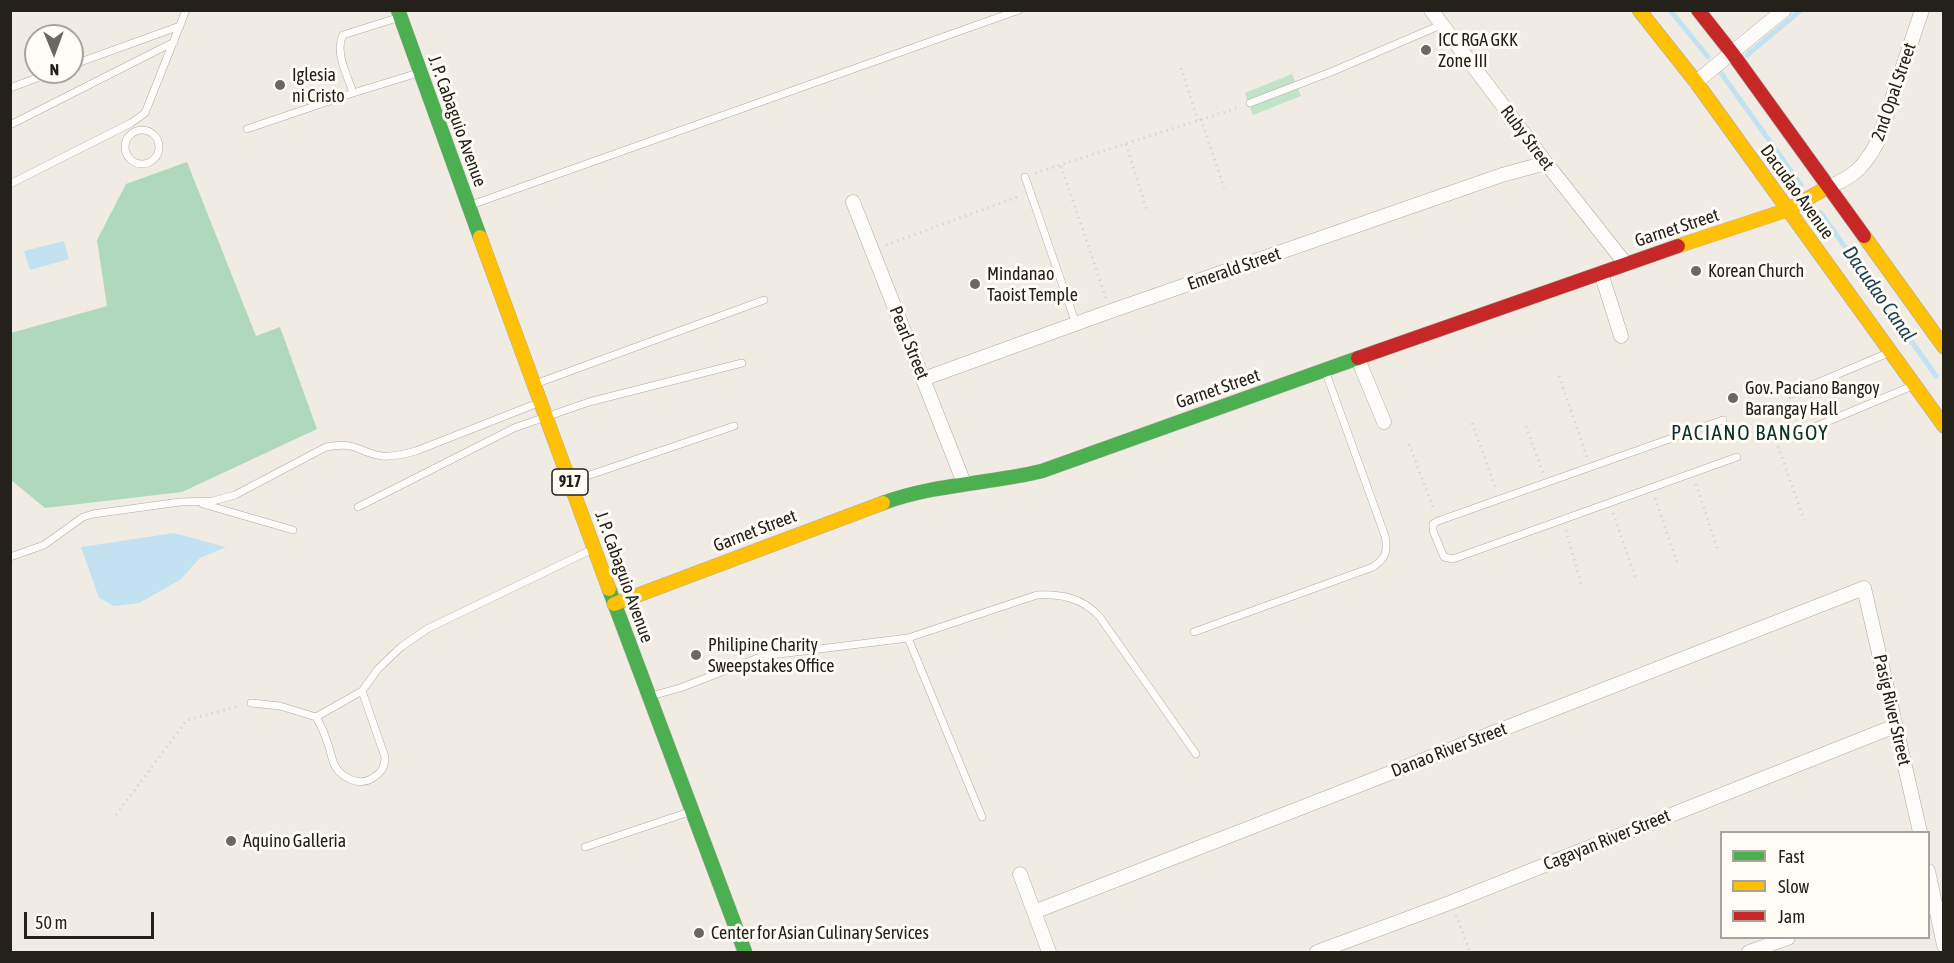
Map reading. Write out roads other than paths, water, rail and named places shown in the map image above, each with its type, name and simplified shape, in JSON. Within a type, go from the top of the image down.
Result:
[{"type":"main road","name":"Dacudao Avenue","points":[[1639,10],[1696,82],[1944,426]]},
{"type":"main road","name":"Dacudao Avenue","points":[[1698,10],[1732,53],[1944,347]]},
{"type":"main road","name":"J. P. Cabaguio Avenue","points":[[399,14],[594,550],[745,952]]},
{"type":"main road","name":"Garnet Street","points":[[614,604],[923,489],[1019,478],[1042,471],[1625,263],[1787,210],[1828,187]]},
{"type":"main road","points":[[1930,407],[1944,397]]},
{"type":"street","name":"Ruby Street","points":[[1431,10],[1546,163],[1625,263]]},
{"type":"street","points":[[1696,82],[1784,10]]},
{"type":"street","name":"2nd Opal Street","points":[[1828,187],[1853,174],[1866,163],[1872,153],[1922,10]]},
{"type":"street","name":"Emerald Street","points":[[923,379],[1502,175],[1546,163]]},
{"type":"street","name":"Pearl Street","points":[[853,202],[964,483]]},
{"type":"street","points":[[1601,273],[1621,336]]},
{"type":"street","points":[[1358,359],[1384,422]]},
{"type":"street","name":"Pasig River Street","points":[[1864,588],[1920,831]]},
{"type":"street","name":"Danao River Street","points":[[1034,912],[1864,588]]},
{"type":"street","name":"Cagayan River Street","points":[[1317,952],[1452,902],[1895,726]]},
{"type":"street","points":[[1020,874],[1048,952]]},
{"type":"street","points":[[1930,883],[1944,945]]},
{"type":"street","points":[[1749,952],[1785,939]]},
{"type":"lane","points":[[10,184],[131,123],[145,113],[186,10]]},
{"type":"lane","points":[[469,206],[1018,10]]},
{"type":"lane","points":[[353,93],[340,52],[339,42],[343,35],[399,14]]},
{"type":"lane","points":[[1250,103],[1331,72],[1443,24]]},
{"type":"lane","points":[[84,61],[180,26]]},
{"type":"lane","points":[[10,125],[174,42]]},
{"type":"lane","points":[[247,129],[420,73]]},
{"type":"lane","points":[[131,123],[135,131]]},
{"type":"lane","points":[[149,130],[159,140],[159,152],[151,162],[137,163],[126,154],[125,141],[135,131],[149,130]]},
{"type":"lane","points":[[1025,177],[1076,324]]},
{"type":"lane","points":[[533,384],[764,300]]},
{"type":"lane","points":[[1791,394],[1891,352]]},
{"type":"lane","points":[[358,507],[514,428],[589,402],[742,363]]},
{"type":"lane","points":[[1194,632],[1373,567],[1384,560],[1388,549],[1385,536],[1325,371]]},
{"type":"lane","points":[[1805,431],[1914,385]]},
{"type":"lane","points":[[12,554],[44,545],[83,517],[93,514],[180,502],[213,501],[235,495],[326,447],[351,445],[382,456],[416,451],[540,402]]},
{"type":"lane","points":[[1723,420],[1438,520],[1433,524],[1433,531],[1444,557],[1449,560],[1737,457]]},
{"type":"lane","points":[[570,482],[734,426]]},
{"type":"lane","points":[[198,502],[293,530]]},
{"type":"lane","points":[[251,703],[280,706],[316,717],[362,692],[378,669],[401,647],[427,629],[594,550]]},
{"type":"lane","points":[[649,696],[680,688],[764,656],[908,638],[1037,595],[1056,594],[1088,604],[1099,616],[1196,754]]},
{"type":"lane","points":[[908,638],[982,817]]},
{"type":"lane","points":[[316,717],[336,768],[350,779],[360,783],[369,780],[381,772],[385,766],[385,757],[362,692]]},
{"type":"lane","points":[[585,847],[692,811]]},
{"type":"water","points":[[64,241],[69,259],[30,270],[24,251]]},
{"type":"water","points":[[174,533],[226,547],[200,558],[180,580],[139,603],[114,606],[99,598],[81,547]]},
{"type":"waterway","name":"Dacudao Canal","points":[[1670,10],[1708,57]]},
{"type":"waterway","points":[[1747,55],[1801,10]]},
{"type":"waterway","name":"Dacudao Canal","points":[[1721,73],[1801,185]]},
{"type":"waterway","name":"Dacudao Canal","points":[[1821,213],[1936,376]]},
{"type":"place","name":"ICC RGA GKK Zone III","points":[[1426,50]]},
{"type":"place","name":"Iglesia ni Cristo","points":[[280,85]]},
{"type":"place","name":"Korean Church","points":[[1696,271]]},
{"type":"place","name":"Mindanao Taoist Temple","points":[[975,284]]},
{"type":"place","name":"Gov. Paciano Bangoy Barangay Hall","points":[[1733,398]]},
{"type":"place","name":"Philipine Charity Sweepstakes Office","points":[[696,655]]},
{"type":"place","name":"Aquino Galleria","points":[[231,841]]},
{"type":"place","name":"Center for Asian Culinary Services","points":[[699,933]]},
{"type":"district","name":"PACIANO BANGOY","points":[[1750,433]]}]
